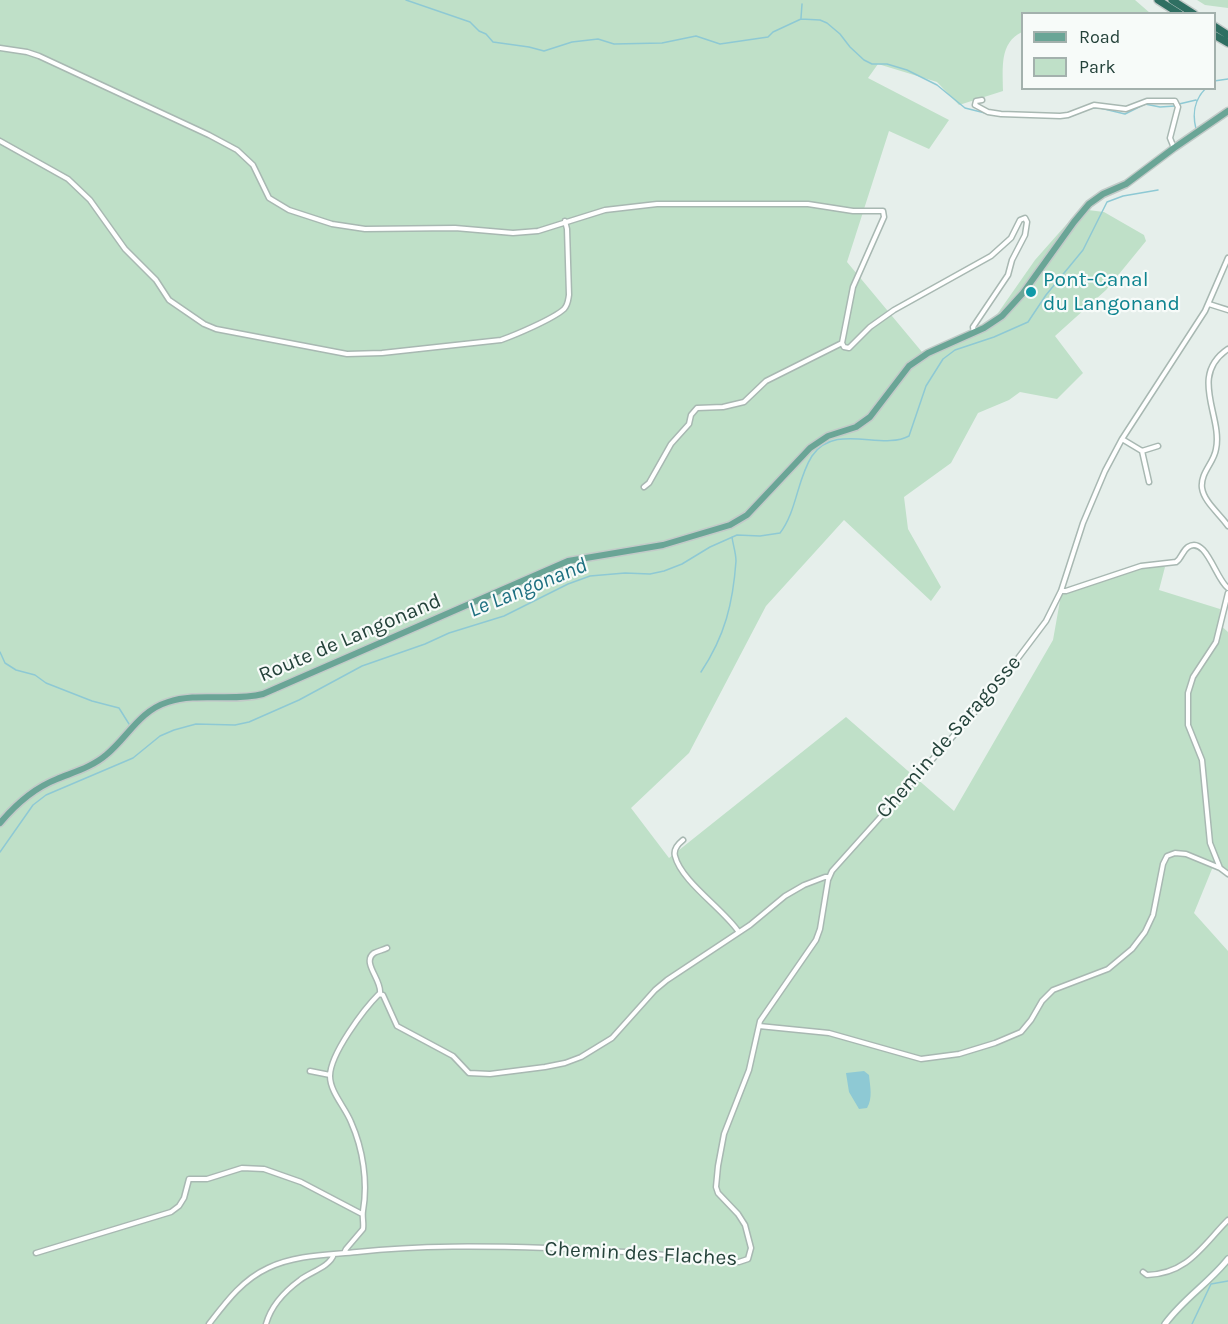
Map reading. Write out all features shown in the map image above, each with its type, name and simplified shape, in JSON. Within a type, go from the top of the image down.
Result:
[{"type":"highway","points":[[1158,0],[1177,12]]},
{"type":"highway","points":[[1172,0],[1191,12]]},
{"type":"highway","points":[[1216,31],[1228,43]]},
{"type":"main road","name":"Route de Langonand","points":[[0,823],[34,791],[107,755],[142,717],[159,705],[181,699],[242,698],[263,694],[568,561],[663,544],[738,521],[747,515],[819,441],[828,435],[856,427],[870,417],[909,366],[928,353],[993,323],[1014,304],[1089,204],[1103,194],[1125,184],[1228,111]]},
{"type":"main road","points":[[1165,1324],[1180,1305],[1228,1260]]},
{"type":"street","points":[[0,48],[39,56],[209,135],[237,150],[253,165],[269,198],[304,217],[332,224],[365,229],[455,228],[513,233],[538,231],[605,210],[657,204],[808,204],[853,211],[883,211],[884,217],[853,287],[842,343],[843,347],[849,348],[870,327],[894,309],[991,256],[1011,238],[1020,220],[1025,218],[1027,222],[1025,236],[1012,260],[1008,275],[973,327],[974,333]]},
{"type":"street","points":[[982,100],[976,100],[975,105],[994,113],[1060,116],[1094,105],[1126,109],[1147,101],[1175,101],[1178,107],[1170,138],[1174,148]]},
{"type":"street","points":[[0,141],[69,179],[90,200],[125,249],[156,280],[169,300],[195,320],[216,329],[347,354],[382,353],[501,340],[559,312],[568,303],[569,295],[565,221]]},
{"type":"street","name":"Chemin de Saragosse","points":[[829,877],[863,834],[997,687],[1038,633],[1061,591],[1092,500],[1122,439],[1209,304],[1228,258]]},
{"type":"street","points":[[1209,304],[1228,310]]},
{"type":"street","points":[[644,487],[649,483],[671,444],[689,424],[693,410],[744,402],[766,381],[842,343]]},
{"type":"street","points":[[1228,349],[1216,360],[1209,380],[1209,395],[1217,444],[1216,453],[1202,478],[1205,497],[1228,526]]},
{"type":"street","points":[[1122,439],[1142,451],[1158,447]]},
{"type":"street","points":[[1142,451],[1149,482]]},
{"type":"street","points":[[1061,591],[1141,566],[1174,563],[1180,560],[1186,548],[1194,545],[1208,553],[1220,580],[1228,588]]},
{"type":"street","points":[[1220,868],[1210,843],[1202,760],[1188,725],[1188,693],[1193,677],[1216,642],[1228,593]]},
{"type":"street","points":[[683,840],[676,848],[675,856],[686,874],[738,931]]},
{"type":"street","points":[[759,1026],[829,1034],[921,1059],[959,1054],[994,1043],[1021,1032],[1042,1001],[1053,990],[1108,969],[1136,944],[1153,915],[1163,864],[1167,856],[1175,853],[1186,854],[1220,868],[1228,874]]},
{"type":"street","points":[[387,948],[374,953],[370,959],[372,970],[380,983],[380,993],[397,1026],[453,1056],[469,1072],[490,1074],[556,1065],[581,1058],[608,1042],[660,986],[750,925],[775,903],[794,891],[829,877]]},
{"type":"street","name":"Chemin des Flaches","points":[[209,1324],[233,1294],[255,1275],[297,1258],[424,1246],[628,1252],[744,1262],[751,1252],[747,1230],[738,1214],[718,1193],[717,1179],[724,1134],[749,1070],[760,1021],[816,940],[829,877]]},
{"type":"street","points":[[344,1253],[363,1229],[362,1214],[366,1190],[358,1144],[351,1121],[330,1075],[351,1030],[380,993]]},
{"type":"street","points":[[310,1071],[330,1075]]},
{"type":"street","points":[[36,1253],[99,1236],[131,1223],[168,1214],[182,1202],[189,1179],[205,1179],[242,1168],[264,1169],[287,1177],[362,1214]]},
{"type":"street","points":[[1143,1272],[1147,1275],[1162,1273],[1190,1261],[1228,1220]]},
{"type":"street","points":[[266,1324],[269,1314],[282,1296],[302,1278],[332,1259],[334,1254]]},
{"type":"green space","points":[[0,0],[1135,0],[1149,12],[1021,12],[1021,33],[1009,43],[1004,57],[1003,91],[959,105],[937,82],[878,64],[868,78],[949,120],[929,149],[889,131],[847,262],[927,358],[934,351],[991,323],[1035,260],[1080,209],[1104,212],[1144,235],[1146,241],[1106,290],[1055,336],[1083,373],[1057,399],[1020,392],[1009,400],[978,413],[951,463],[904,497],[908,529],[941,587],[931,601],[844,520],[766,606],[689,753],[631,808],[669,858],[846,717],[954,811],[1053,640],[1061,595],[1141,567],[1165,567],[1159,590],[1220,609],[1219,624],[1228,632],[1228,871],[1214,864],[1194,913],[1228,951],[1228,1324],[0,1324]]},
{"type":"green space","points":[[1197,0],[1228,0],[1228,8],[1205,5]]},
{"type":"water","points":[[864,1071],[869,1075],[871,1096],[867,1108],[859,1109],[849,1092],[846,1073]]},
{"type":"waterway","points":[[406,0],[470,22],[493,42],[544,51],[572,42],[598,39],[614,44],[662,43],[696,36],[720,44],[768,37],[773,32],[801,19],[820,20],[840,34],[864,60],[872,64],[887,64],[907,70],[937,85],[965,108],[989,114]]},
{"type":"waterway","points":[[801,18],[802,4]]},
{"type":"waterway","name":"Le Langonand","points":[[1216,81],[1228,79]]},
{"type":"waterway","name":"Le Langonand","points":[[1196,129],[1195,107],[1204,90]]},
{"type":"waterway","points":[[1179,104],[1196,100]]},
{"type":"waterway","points":[[1093,108],[1125,114],[1145,104],[1160,107],[1175,106]]},
{"type":"waterway","points":[[1069,117],[1084,111]]},
{"type":"waterway","name":"Le Langonand","points":[[0,852],[33,805],[46,795],[133,758],[160,736],[174,730],[196,724],[235,725],[249,722],[299,700],[362,666],[449,633],[504,616],[568,584],[590,576],[625,573],[650,574],[664,571],[737,535],[760,536],[780,533],[790,515],[807,465],[822,446],[846,439],[886,441],[909,436],[926,386],[943,359],[955,350],[994,337],[1028,322],[1046,295],[1083,250],[1107,202],[1123,196],[1158,190]]},
{"type":"waterway","points":[[701,672],[722,632],[730,605],[736,561],[732,537]]},
{"type":"waterway","points":[[0,652],[5,663],[16,670],[35,675],[46,683],[92,701],[119,708],[129,724]]},
{"type":"waterway","points":[[1192,1324],[1211,1284],[1228,1281]]},
{"type":"place","name":"Pont-Canal du Langonand","points":[[1031,292]]}]
